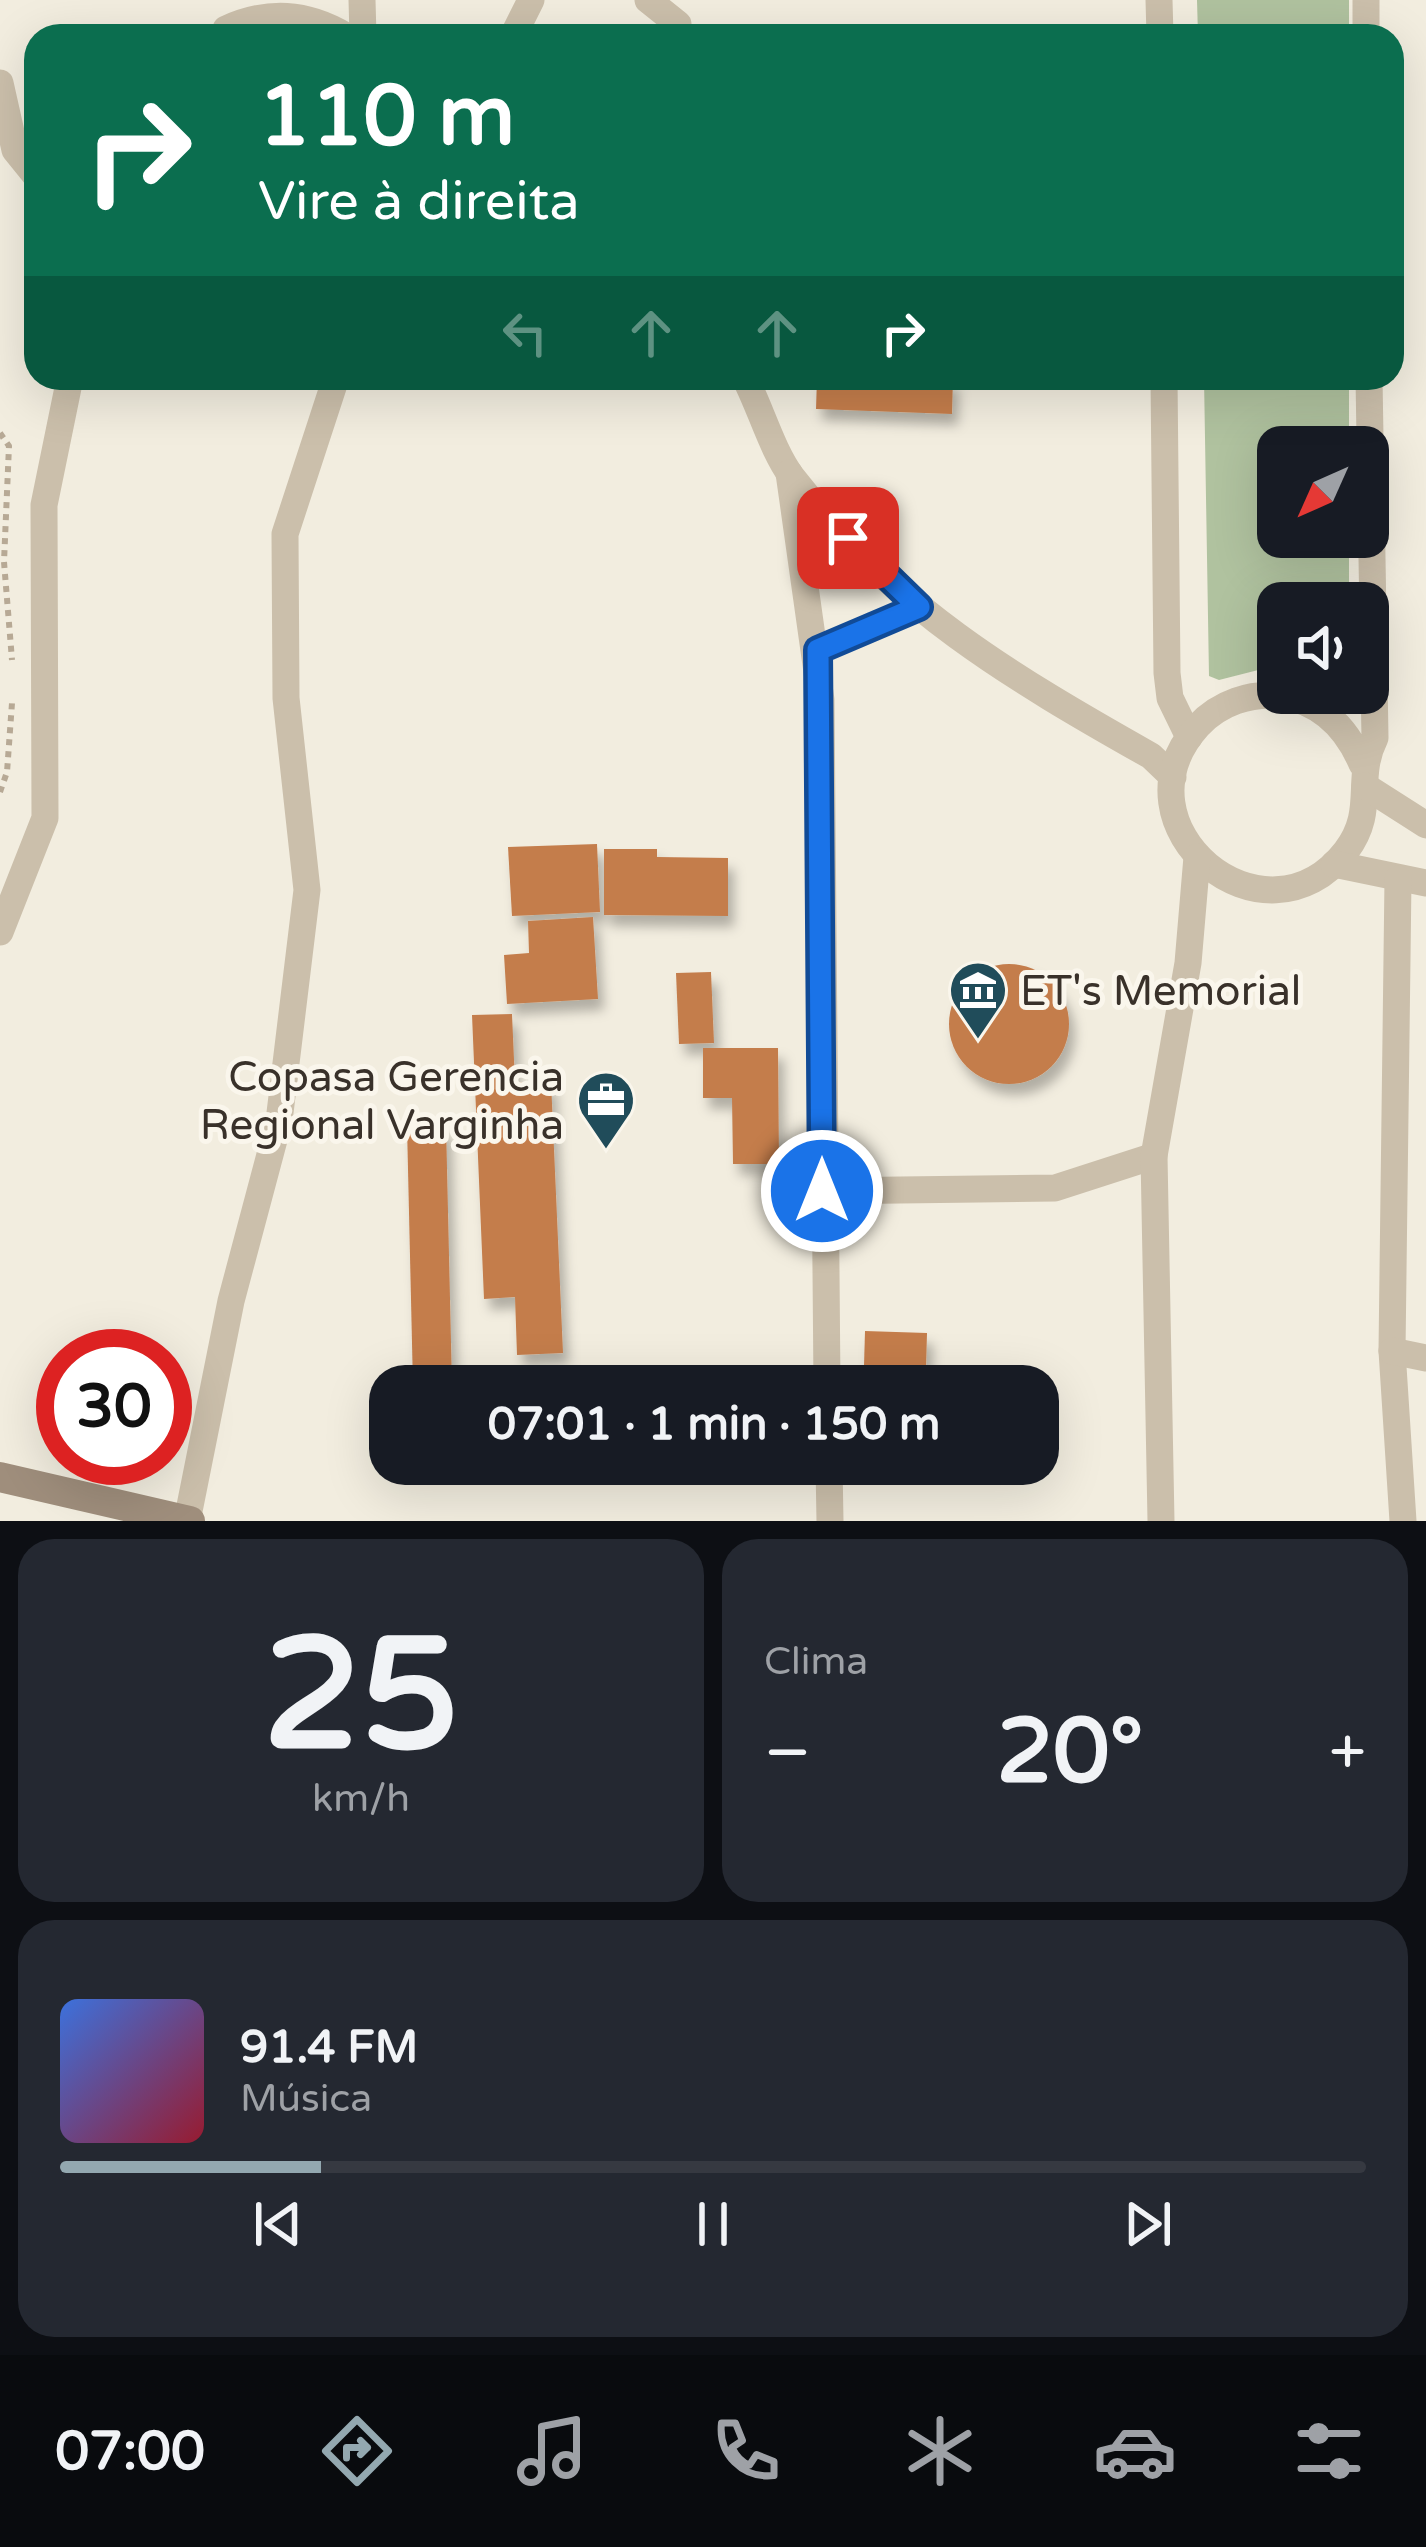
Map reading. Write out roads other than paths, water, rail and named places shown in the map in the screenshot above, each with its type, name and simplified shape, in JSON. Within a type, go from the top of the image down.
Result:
[{"type":"street","points":[[648,0],[678,20]]},
{"type":"street","points":[[255,24],[286,15],[324,24]]},
{"type":"street","points":[[0,83],[15,151],[24,162]]},
{"type":"street","points":[[0,932],[45,818],[44,505],[68,390]]},
{"type":"street","points":[[0,1477],[188,1521],[231,1301],[279,1121],[307,890],[286,698],[285,534],[332,390]]},
{"type":"street","points":[[751,390],[789,473],[818,650],[826,1365]]},
{"type":"street","points":[[1164,390],[1167,673],[1170,698],[1189,737]]},
{"type":"street","points":[[1369,390],[1375,739],[1364,775],[1359,828],[1334,864],[1297,885],[1254,888],[1214,872],[1198,857],[1175,820],[1173,777],[1189,737],[1220,707],[1262,695],[1305,702],[1340,727],[1364,775],[1426,825]]},
{"type":"street","points":[[789,473],[877,571],[969,650],[1151,757],[1173,777]]},
{"type":"street","points":[[818,650],[919,607]]},
{"type":"street","points":[[1161,1521],[1154,1156],[1188,963],[1198,857]]},
{"type":"street","points":[[1334,864],[1412,881],[1392,1351],[1402,1521]]},
{"type":"street","points":[[822,1191],[1054,1188],[1154,1156]]},
{"type":"street","points":[[1392,1351],[1426,1358]]},
{"type":"street","points":[[829,1485],[830,1521]]},
{"type":"place","name":"ET's Memorial","points":[[978,1041]]},
{"type":"place","name":"Copasa Gerencia Regional Varginha","points":[[606,1151]]}]
